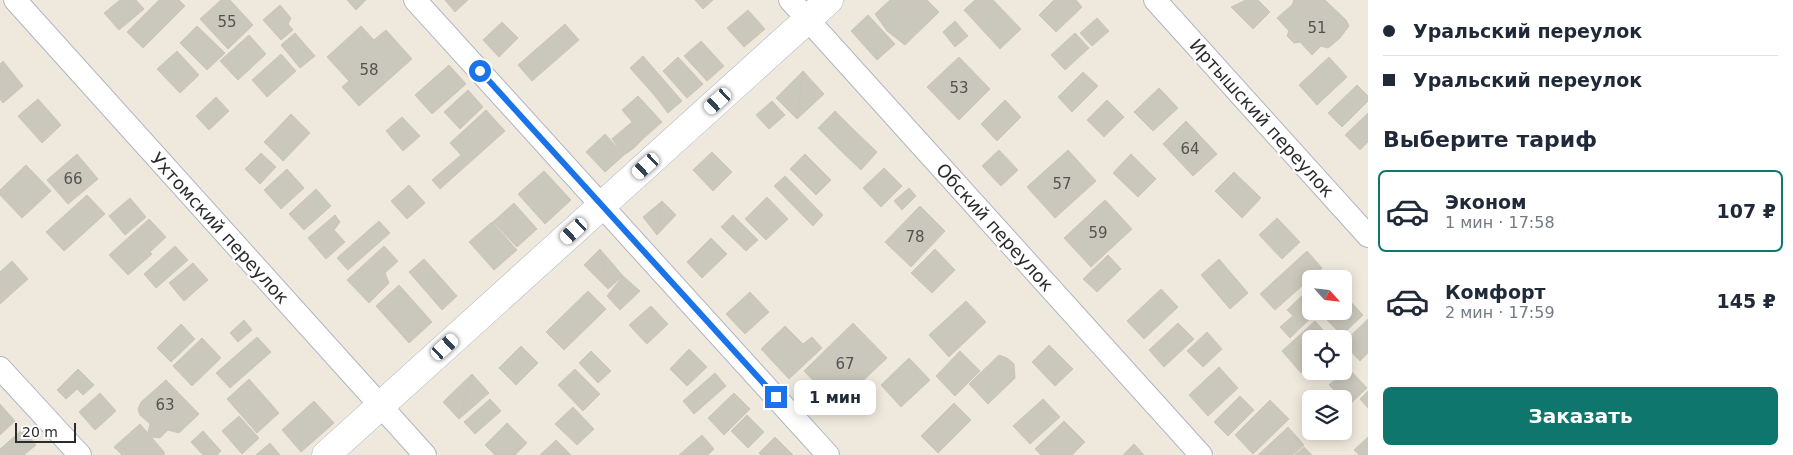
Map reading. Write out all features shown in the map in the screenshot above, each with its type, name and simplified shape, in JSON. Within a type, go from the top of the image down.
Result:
[{"type":"main road","points":[[326,455],[829,0]]},
{"type":"street","name":"Ухтомский переулок","points":[[15,0],[425,455]]},
{"type":"street","points":[[415,0],[828,455]]},
{"type":"street","name":"Обский переулок","points":[[790,0],[1201,455]]},
{"type":"street","name":"Иртышский переулок","points":[[1155,0],[1368,236]]},
{"type":"street","points":[[0,368],[80,455]]},
{"type":"building","points":[[120,0],[136,0],[144,9],[119,30],[104,13]]},
{"type":"building","points":[[159,0],[179,0],[185,6],[143,48],[127,32]]},
{"type":"building","points":[[221,0],[230,0],[253,25],[228,49],[200,19]]},
{"type":"building","points":[[347,0],[366,0],[356,10]]},
{"type":"building","points":[[445,0],[468,0],[455,12]]},
{"type":"building","points":[[695,0],[713,0],[703,9]]},
{"type":"building","points":[[890,0],[927,0],[939,12],[905,45],[887,31],[875,14]]},
{"type":"building","points":[[975,0],[993,0],[1021,29],[1000,49],[964,10]]},
{"type":"building","points":[[1054,0],[1076,0],[1082,7],[1056,32],[1039,15]]},
{"type":"building","points":[[1246,0],[1258,0],[1270,12],[1253,29],[1231,7]]},
{"type":"building","points":[[1294,0],[1325,0],[1346,20],[1349,26],[1340,38],[1328,48],[1321,46],[1312,55],[1300,42],[1294,43],[1287,36],[1289,31],[1277,18],[1292,5]]},
{"type":"building","points":[[280,5],[291,18],[288,24],[293,30],[281,40],[263,20]]},
{"type":"building","points":[[748,10],[765,29],[744,47],[727,28]]},
{"type":"building","points":[[868,15],[895,44],[877,60],[851,31]]},
{"type":"building","points":[[1097,18],[1109,31],[1092,46],[1080,33]]},
{"type":"building","points":[[955,21],[968,36],[955,47],[943,32]]},
{"type":"building","points":[[502,22],[518,38],[499,57],[483,40]]},
{"type":"building","points":[[565,24],[579,40],[532,81],[518,65]]},
{"type":"building","points":[[197,26],[225,53],[207,70],[180,43]]},
{"type":"building","points":[[361,26],[374,40],[386,30],[412,59],[359,106],[342,87],[349,81],[327,57]]},
{"type":"building","points":[[295,33],[315,56],[300,68],[281,45]]},
{"type":"building","points":[[1075,33],[1089,48],[1065,70],[1051,55]]},
{"type":"building","points":[[249,35],[266,54],[238,80],[220,61]]},
{"type":"building","points":[[701,41],[724,66],[707,81],[684,56]]},
{"type":"building","points":[[177,51],[199,75],[180,93],[157,69]]},
{"type":"building","points":[[281,54],[296,71],[267,97],[252,80]]},
{"type":"building","points":[[643,56],[668,85],[655,96],[630,68]]},
{"type":"building","points":[[678,57],[703,84],[687,98],[663,71]]},
{"type":"building","points":[[959,57],[990,89],[959,120],[927,87]]},
{"type":"building","points":[[1329,57],[1347,77],[1317,105],[1299,85]]},
{"type":"building","points":[[3,61],[23,86],[3,103],[0,99],[0,64]]},
{"type":"building","points":[[449,65],[466,84],[432,114],[415,95]]},
{"type":"building","points":[[803,71],[797,119],[776,98]]},
{"type":"building","points":[[803,71],[824,94],[797,119]]},
{"type":"building","points":[[1083,72],[1098,86],[1072,112],[1058,97]]},
{"type":"building","points":[[668,85],[682,101],[668,113],[655,96]]},
{"type":"building","points":[[1357,85],[1368,96],[1368,101],[1342,127],[1328,113]]},
{"type":"building","points":[[1159,88],[1178,108],[1153,131],[1134,112]]},
{"type":"building","points":[[468,90],[483,107],[460,129],[444,112]]},
{"type":"building","points":[[638,96],[662,122],[645,137],[622,110]]},
{"type":"building","points":[[216,97],[229,111],[209,130],[196,116]]},
{"type":"building","points":[[38,99],[61,125],[42,143],[18,116]]},
{"type":"building","points":[[1005,100],[1021,117],[997,141],[981,124]]},
{"type":"building","points":[[1107,100],[1124,117],[1104,137],[1087,120]]},
{"type":"building","points":[[772,101],[785,115],[769,129],[756,115]]},
{"type":"building","points":[[486,110],[505,131],[440,189],[432,180],[461,155],[450,143]]},
{"type":"building","points":[[835,111],[856,132],[839,149],[818,128]]},
{"type":"building","points":[[1368,113],[1368,142],[1360,150],[1345,135]]},
{"type":"building","points":[[291,114],[310,133],[283,161],[264,142]]},
{"type":"building","points":[[402,117],[420,136],[403,151],[386,131]]},
{"type":"building","points":[[1186,121],[1217,154],[1193,176],[1163,144]]},
{"type":"building","points":[[632,122],[645,137],[634,148],[620,132]]},
{"type":"building","points":[[620,132],[634,148],[624,155],[612,139]]},
{"type":"building","points":[[856,132],[877,152],[861,170],[839,149]]},
{"type":"building","points":[[605,134],[624,155],[605,172],[586,152]]},
{"type":"building","points":[[999,150],[1018,170],[1001,186],[982,166]]},
{"type":"building","points":[[1068,150],[1096,181],[1055,218],[1027,187]]},
{"type":"building","points":[[712,152],[732,172],[713,191],[693,170]]},
{"type":"building","points":[[261,153],[276,167],[260,184],[245,169]]},
{"type":"building","points":[[77,154],[98,179],[68,204],[47,180]]},
{"type":"building","points":[[805,154],[831,180],[816,195],[790,169]]},
{"type":"building","points":[[1131,154],[1156,179],[1138,197],[1113,173]]},
{"type":"building","points":[[26,165],[51,191],[22,218],[0,195],[0,190]]},
{"type":"building","points":[[884,168],[902,186],[881,207],[863,188]]},
{"type":"building","points":[[287,169],[304,188],[281,209],[264,190]]},
{"type":"building","points":[[544,171],[571,200],[545,224],[518,194]]},
{"type":"building","points":[[1234,172],[1261,198],[1242,218],[1215,191]]},
{"type":"building","points":[[785,176],[823,215],[813,226],[774,186]]},
{"type":"building","points":[[409,185],[425,203],[407,219],[391,201]]},
{"type":"building","points":[[909,188],[916,196],[902,210],[894,201]]},
{"type":"building","points":[[316,189],[331,206],[304,230],[289,214]]},
{"type":"building","points":[[87,195],[105,214],[64,251],[46,232]]},
{"type":"building","points":[[767,197],[788,219],[766,240],[745,219]]},
{"type":"building","points":[[130,198],[146,217],[125,235],[109,216]]},
{"type":"building","points":[[1105,200],[1132,229],[1091,267],[1064,238]]},
{"type":"building","points":[[662,201],[657,235],[643,217]]},
{"type":"building","points":[[662,201],[676,215],[657,235]]},
{"type":"building","points":[[514,203],[537,229],[517,247],[493,222]]},
{"type":"building","points":[[920,206],[945,231],[911,267],[885,242]]},
{"type":"building","points":[[335,215],[340,222],[334,230],[345,242],[326,259],[308,238]]},
{"type":"building","points":[[733,215],[758,240],[746,251],[721,227]]},
{"type":"building","points":[[1277,218],[1300,242],[1282,259],[1259,235]]},
{"type":"building","points":[[149,219],[166,237],[150,252],[152,254],[128,275],[109,255]]},
{"type":"building","points":[[379,221],[390,233],[348,270],[337,258]]},
{"type":"building","points":[[492,222],[517,250],[494,270],[469,242]]},
{"type":"building","points":[[711,238],[727,254],[702,278],[687,262]]},
{"type":"building","points":[[175,246],[188,260],[156,288],[144,274]]},
{"type":"building","points":[[384,246],[398,261],[385,273],[389,283],[369,303],[347,280]]},
{"type":"building","points":[[600,249],[608,289],[584,265]]},
{"type":"building","points":[[600,249],[623,276],[608,289]]},
{"type":"building","points":[[935,249],[955,270],[932,293],[911,273]]},
{"type":"building","points":[[1307,251],[1322,268],[1320,270],[1302,270],[1302,286],[1275,310],[1260,294]]},
{"type":"building","points":[[1108,255],[1121,269],[1097,292],[1083,279]]},
{"type":"building","points":[[424,259],[457,296],[442,310],[409,272]]},
{"type":"building","points":[[1219,259],[1248,293],[1230,309],[1201,275]]},
{"type":"building","points":[[12,261],[28,279],[0,304],[0,272]]},
{"type":"building","points":[[193,263],[208,280],[184,301],[169,283]]},
{"type":"building","points":[[623,276],[640,291],[620,310],[607,296]]},
{"type":"building","points":[[399,285],[432,322],[409,343],[376,306]]},
{"type":"building","points":[[1161,289],[1178,307],[1144,339],[1127,321]]},
{"type":"building","points":[[588,291],[606,309],[564,350],[546,332]]},
{"type":"building","points":[[750,292],[769,312],[745,334],[726,314]]},
{"type":"building","points":[[1302,296],[1302,320],[1309,320],[1290,338],[1280,327],[1293,316],[1287,310]]},
{"type":"building","points":[[966,301],[986,322],[949,357],[929,335]]},
{"type":"building","points":[[1352,303],[1363,315],[1347,330],[1337,330],[1327,320],[1352,320]]},
{"type":"building","points":[[651,306],[668,324],[647,344],[629,325]]},
{"type":"building","points":[[1368,319],[1368,353],[1360,361],[1352,352],[1352,334]]},
{"type":"building","points":[[244,320],[252,330],[238,342],[230,333]]},
{"type":"building","points":[[1315,321],[1323,330],[1305,330]]},
{"type":"building","points":[[853,323],[887,358],[837,405],[804,371]]},
{"type":"building","points":[[1178,323],[1194,339],[1164,367],[1149,350]]},
{"type":"building","points":[[181,324],[195,339],[171,362],[157,348]]},
{"type":"building","points":[[785,326],[803,344],[812,337],[822,348],[789,379],[761,349]]},
{"type":"building","points":[[1207,332],[1222,349],[1203,367],[1187,351]]},
{"type":"building","points":[[1302,333],[1301,373],[1282,351]]},
{"type":"building","points":[[257,337],[271,352],[230,388],[216,373]]},
{"type":"building","points":[[202,338],[221,358],[192,386],[173,366]]},
{"type":"building","points":[[1049,345],[1073,369],[1055,386],[1032,362]]},
{"type":"building","points":[[521,346],[538,363],[516,385],[499,368]]},
{"type":"building","points":[[689,349],[707,367],[687,386],[670,369]]},
{"type":"building","points":[[591,351],[611,371],[598,383],[579,363]]},
{"type":"building","points":[[960,351],[980,371],[955,396],[936,376]]},
{"type":"building","points":[[999,355],[1007,358],[1014,364],[1015,378],[988,404],[969,384]]},
{"type":"building","points":[[909,358],[930,380],[901,407],[881,385]]},
{"type":"building","points":[[1219,367],[1238,388],[1208,416],[1189,395]]},
{"type":"building","points":[[78,369],[94,385],[83,395],[77,389],[66,399],[57,390]]},
{"type":"building","points":[[575,369],[600,394],[583,411],[558,385]]},
{"type":"building","points":[[1352,372],[1367,388],[1352,402],[1352,390],[1334,390],[1329,385],[1335,380],[1352,380]]},
{"type":"building","points":[[715,373],[726,386],[694,414],[683,401]]},
{"type":"building","points":[[472,374],[459,419],[443,402]]},
{"type":"building","points":[[472,374],[489,393],[459,419]]},
{"type":"building","points":[[249,379],[279,413],[257,433],[227,399]]},
{"type":"building","points":[[166,380],[199,414],[179,433],[168,430],[160,438],[152,437],[148,432],[150,424],[140,415],[138,409],[141,402]]},
{"type":"building","points":[[1368,391],[1368,408],[1360,399]]},
{"type":"building","points":[[100,393],[116,411],[95,430],[79,412]]},
{"type":"building","points":[[734,393],[750,409],[724,435],[708,418]]},
{"type":"building","points":[[1240,396],[1254,410],[1228,436],[1214,422]]},
{"type":"building","points":[[490,399],[501,411],[475,434],[464,422]]},
{"type":"building","points":[[1043,399],[1060,417],[1030,444],[1013,426]]},
{"type":"building","points":[[1270,400],[1289,419],[1253,454],[1235,435]]},
{"type":"building","points":[[314,401],[334,423],[301,452],[282,430]]},
{"type":"building","points":[[954,403],[971,420],[938,453],[921,436]]},
{"type":"building","points":[[0,404],[15,421],[0,435]]},
{"type":"building","points":[[573,407],[594,429],[577,445],[555,424]]},
{"type":"building","points":[[747,415],[764,432],[748,448],[731,431]]},
{"type":"building","points":[[239,416],[259,438],[242,454],[222,431]]},
{"type":"building","points":[[1064,421],[1085,442],[1072,455],[1041,455],[1035,449]]},
{"type":"building","points":[[507,423],[527,443],[515,455],[495,455],[485,445]]},
{"type":"building","points":[[140,424],[165,453],[163,455],[122,455],[114,447]]},
{"type":"building","points":[[1288,427],[1304,445],[1293,455],[1258,455]]},
{"type":"building","points":[[23,429],[36,445],[24,455],[0,455],[0,449]]},
{"type":"building","points":[[203,431],[221,451],[217,455],[203,455],[191,442]]},
{"type":"building","points":[[702,435],[714,449],[708,455],[679,455]]},
{"type":"building","points":[[775,437],[793,455],[761,455],[759,453]]},
{"type":"building","points":[[1368,437],[1368,455],[1359,455],[1354,450]]},
{"type":"building","points":[[556,440],[571,455],[540,455]]},
{"type":"building","points":[[270,443],[280,455],[256,455]]},
{"type":"building","points":[[1134,444],[1144,455],[1123,455]]},
{"type":"building","points":[[1304,447],[1312,455],[1295,455]]},
{"type":"route","points":[[480,71],[776,397]]}]
